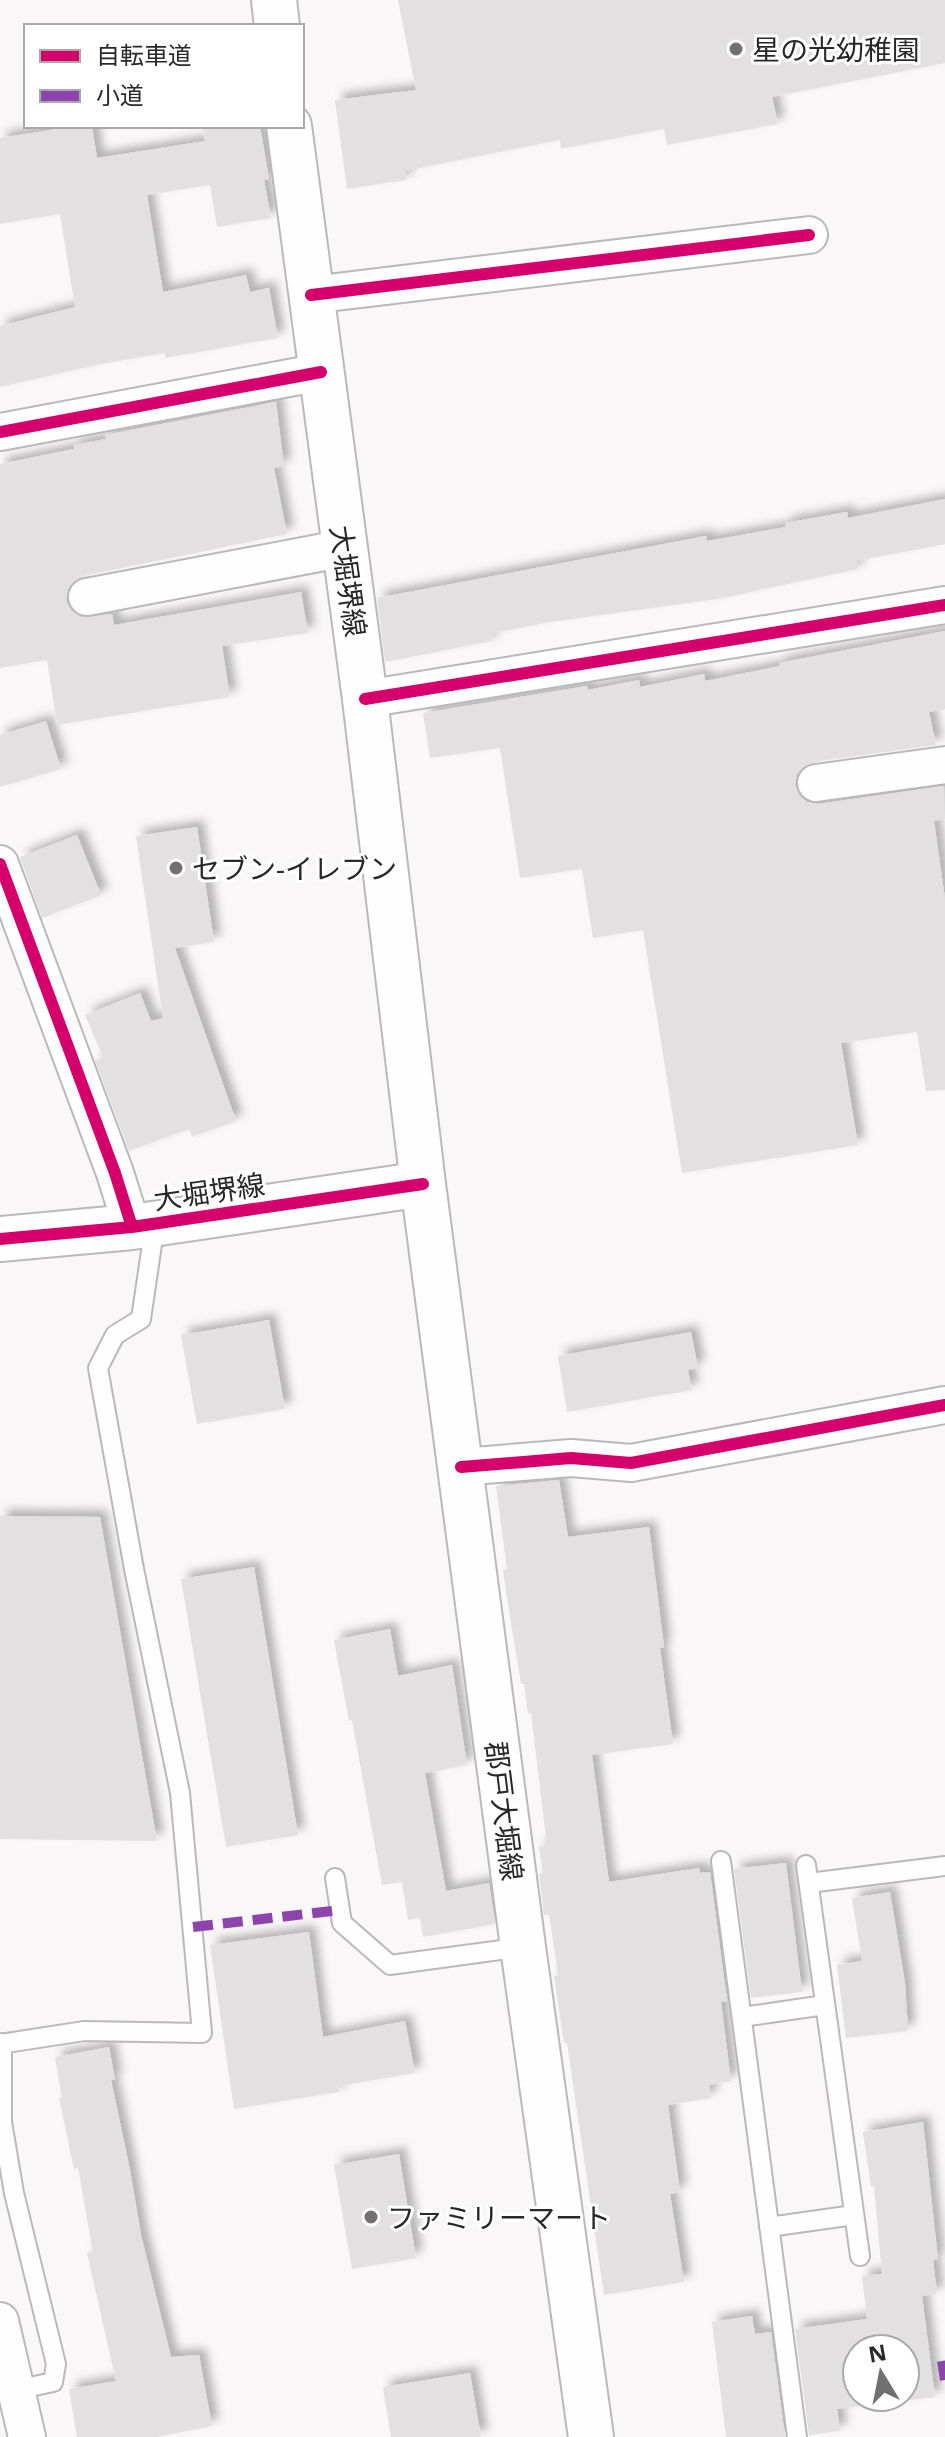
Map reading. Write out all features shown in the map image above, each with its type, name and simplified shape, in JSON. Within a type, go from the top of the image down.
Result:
[{"type":"main road","points":[[274,0],[277,24]]},
{"type":"main road","name":"大堀堺線","points":[[0,1239],[143,1225],[423,1184],[365,699],[289,128]]},
{"type":"main road","name":"郡戸大堀線","points":[[423,1184],[591,2437]]},
{"type":"street","points":[[311,295],[809,235]]},
{"type":"street","points":[[0,432],[321,372]]},
{"type":"street","points":[[87,597],[345,548]]},
{"type":"street","points":[[365,699],[945,605]]},
{"type":"street","points":[[816,783],[945,765]]},
{"type":"street","points":[[0,864],[115,1173],[143,1225]]},
{"type":"street","points":[[461,1467],[571,1458],[631,1463],[945,1405]]},
{"type":"street","points":[[0,2321],[27,2437]]},
{"type":"lane","points":[[16,2390],[53,2382],[56,2364],[14,2193],[1,2122],[1,2044],[84,2031],[202,2033],[180,1793],[134,1569],[98,1368],[115,1335],[141,1319],[143,1225]]},
{"type":"lane","points":[[721,1861],[797,2437]]},
{"type":"lane","points":[[860,2256],[808,1874],[945,1866]]},
{"type":"lane","points":[[335,1878],[342,1923],[390,1965],[523,1947]]},
{"type":"lane","points":[[742,2017],[825,2005]]},
{"type":"lane","points":[[769,2227],[854,2215]]},
{"type":"building","points":[[398,0],[945,0],[945,63],[772,97],[778,124],[667,145],[664,129],[561,149],[560,140],[405,171],[406,180],[347,189],[335,100],[416,90]]},
{"type":"building","points":[[63,128],[92,128],[97,158],[205,141],[202,128],[260,128],[269,179],[264,180],[271,218],[217,227],[210,185],[147,195],[163,292],[246,275],[250,292],[269,288],[278,338],[165,358],[165,353],[101,364],[0,387],[0,326],[75,307],[60,214],[0,224],[0,138]]},
{"type":"building","points":[[276,402],[284,466],[274,468],[287,534],[83,576],[68,589],[66,600],[71,610],[81,617],[112,614],[114,625],[301,592],[308,633],[222,646],[230,697],[57,725],[47,660],[0,668],[0,464],[74,449],[74,445],[106,439],[105,435]]},
{"type":"building","points":[[945,499],[945,544],[856,561],[858,569],[718,599],[550,622],[490,634],[492,641],[385,662],[377,598],[706,536],[707,541],[847,512],[848,518]]},
{"type":"building","points":[[945,631],[945,709],[929,712],[936,745],[813,762],[797,774],[795,785],[807,802],[818,804],[944,786],[945,819],[934,821],[945,899],[945,1090],[926,1091],[917,1032],[841,1043],[858,1145],[682,1173],[643,930],[593,938],[582,869],[520,878],[500,748],[430,758],[423,713],[639,680],[640,687],[704,674],[705,681],[780,666],[779,663]]},
{"type":"building","points":[[46,721],[61,769],[0,787],[0,735]]},
{"type":"building","points":[[197,827],[214,942],[175,948],[236,1121],[192,1137],[189,1129],[129,1151],[95,1060],[103,1057],[85,1015],[140,993],[151,1021],[163,1018],[136,836]]},
{"type":"building","points":[[77,835],[101,895],[42,918],[20,857]]},
{"type":"building","points":[[269,1320],[285,1409],[197,1424],[181,1335]]},
{"type":"building","points":[[691,1332],[698,1368],[688,1370],[692,1390],[567,1412],[558,1356]]},
{"type":"building","points":[[559,1480],[568,1537],[649,1527],[664,1647],[660,1648],[673,1744],[592,1755],[609,1882],[699,1868],[700,1873],[710,1872],[727,2001],[721,2002],[731,2081],[709,2085],[711,2098],[668,2105],[680,2192],[670,2194],[684,2282],[604,2295],[567,2043],[564,2043],[554,1976],[558,1975],[549,1914],[544,1915],[539,1847],[547,1846],[531,1713],[528,1714],[524,1684],[521,1684],[503,1570],[507,1569],[496,1486]]},
{"type":"building","points":[[0,1516],[100,1517],[157,1841],[0,1839]]},
{"type":"building","points":[[254,1567],[298,1835],[226,1847],[181,1579]]},
{"type":"building","points":[[390,1629],[398,1676],[452,1665],[467,1765],[425,1773],[446,1891],[489,1883],[495,1924],[423,1937],[420,1918],[408,1920],[402,1882],[382,1885],[334,1640]]},
{"type":"building","points":[[786,1863],[802,1992],[751,1998],[734,1869]]},
{"type":"building","points":[[890,1892],[905,1983],[908,2031],[846,2038],[837,1965],[862,1961],[852,1898]]},
{"type":"building","points":[[309,1932],[323,2037],[405,2021],[415,2073],[338,2086],[339,2092],[234,2109],[210,1945]]},
{"type":"building","points":[[109,2047],[115,2079],[111,2080],[141,2235],[171,2357],[199,2355],[212,2426],[156,2437],[77,2437],[69,2389],[116,2381],[87,2253],[93,2252],[78,2168],[74,2169],[59,2098],[62,2098],[55,2057]]},
{"type":"building","points":[[923,2122],[938,2259],[933,2260],[937,2294],[922,2296],[935,2397],[921,2399],[921,2333],[841,2333],[841,2409],[837,2409],[840,2431],[809,2435],[795,2329],[867,2319],[862,2276],[882,2274],[874,2186],[871,2187],[863,2132]]},
{"type":"building","points":[[399,2154],[416,2258],[352,2269],[334,2165]]},
{"type":"building","points":[[752,2316],[755,2334],[771,2332],[785,2437],[726,2437],[712,2322]]},
{"type":"building","points":[[470,2373],[481,2437],[391,2437],[383,2387]]},
{"type":"marked path","points":[[193,1927],[340,1910]]},
{"type":"marked path","points":[[942,2361],[945,2380]]},
{"type":"cycle path","points":[[311,295],[809,235]]},
{"type":"cycle path","points":[[0,432],[321,372]]},
{"type":"cycle path","points":[[365,699],[945,605]]},
{"type":"cycle path","points":[[0,864],[115,1173],[132,1227]]},
{"type":"cycle path","points":[[0,1239],[132,1227],[423,1184]]},
{"type":"cycle path","points":[[461,1467],[571,1458],[631,1463],[945,1405]]},
{"type":"place","name":"星の光幼稚園","points":[[736,49]]},
{"type":"place","name":"セブン-イレブン","points":[[176,868]]},
{"type":"place","name":"ファミリーマート","points":[[371,2217]]}]
